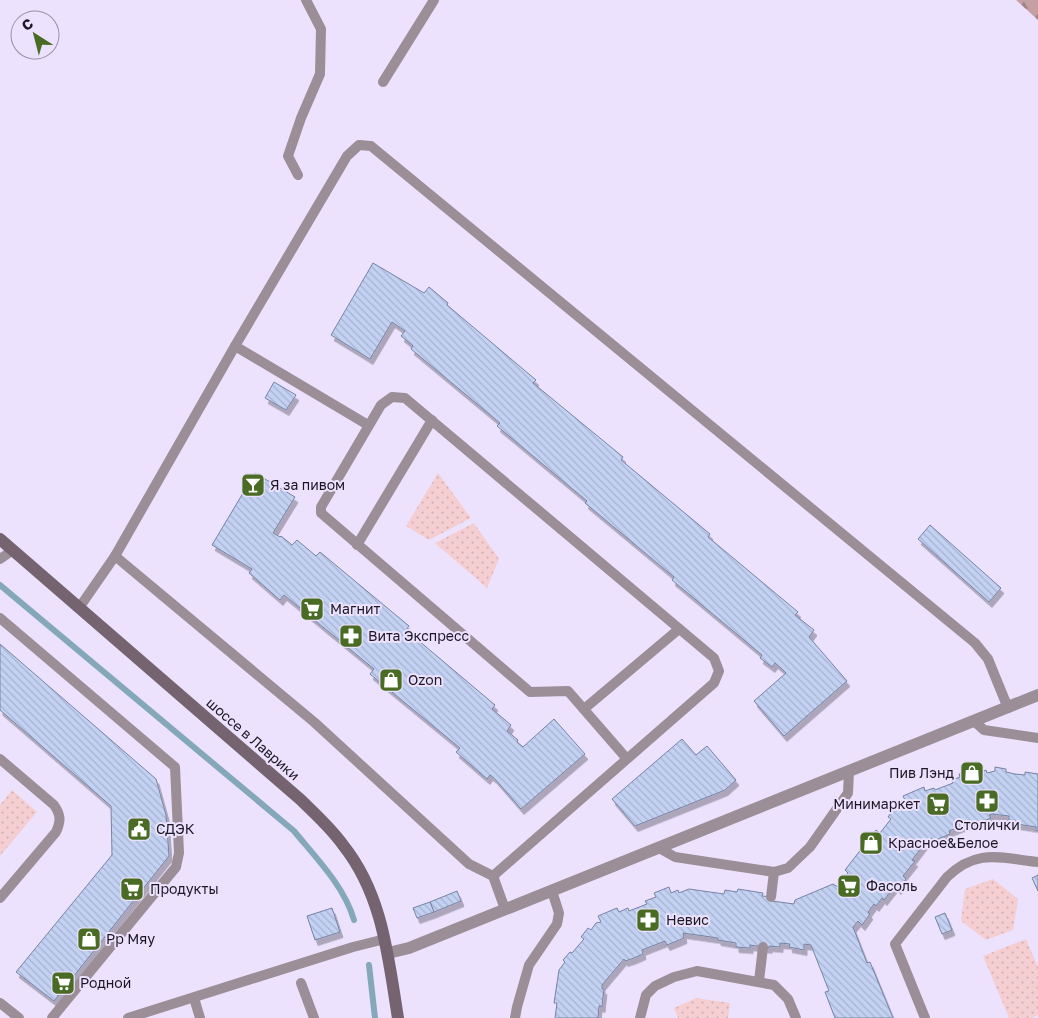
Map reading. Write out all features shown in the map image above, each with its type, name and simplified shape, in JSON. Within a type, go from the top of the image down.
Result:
[{"type":"street","name":"шоссе в Лаврики","points":[[0,538],[301,800],[343,844],[360,869],[372,893],[388,953],[398,1018]]},
{"type":"street","points":[[388,953],[409,948],[1038,695]]},
{"type":"lane","points":[[298,174],[288,156],[301,118],[320,74],[321,29],[306,0]]},
{"type":"lane","points":[[383,82],[434,0]]},
{"type":"lane","points":[[79,608],[115,556],[235,346],[348,156],[359,145],[371,146],[975,643],[988,659],[1008,708]]},
{"type":"lane","points":[[235,346],[368,425]]},
{"type":"lane","points":[[493,876],[627,759],[714,683],[719,671],[714,658],[432,420],[405,398],[392,397],[381,405],[368,425],[321,508],[321,513],[530,692],[568,691],[627,759]]},
{"type":"lane","points":[[357,545],[432,420]]},
{"type":"lane","points":[[0,559],[13,550]]},
{"type":"lane","points":[[115,556],[314,722],[469,864],[493,876],[505,909]]},
{"type":"lane","points":[[0,618],[175,767],[179,853],[176,867],[52,1018]]},
{"type":"lane","points":[[584,709],[679,629]]},
{"type":"lane","points":[[974,721],[984,730],[1038,738]]},
{"type":"lane","points":[[0,759],[54,805],[60,813],[60,824],[56,832],[0,898]]},
{"type":"lane","points":[[659,848],[675,857],[774,872],[788,868],[810,847],[848,793],[849,771]]},
{"type":"lane","points":[[925,1018],[895,944],[947,877],[970,860],[982,856],[1038,862]]},
{"type":"lane","points":[[771,897],[774,872]]},
{"type":"lane","points":[[515,1018],[529,964],[557,924],[559,913],[552,891]]},
{"type":"lane","points":[[128,1018],[344,950],[385,939]]},
{"type":"lane","points":[[759,982],[763,947]]},
{"type":"lane","points":[[640,1018],[646,995],[655,986],[674,977],[697,971],[774,985],[788,999],[796,1018]]},
{"type":"lane","points":[[301,983],[314,1018]]},
{"type":"lane","points":[[194,998],[200,1018]]},
{"type":"lane","points":[[0,1003],[20,1018]]},
{"type":"green space","points":[[1016,0],[1038,0],[1038,20]]},
{"type":"shaded area","points":[[438,473],[471,518],[429,540],[406,526]]},
{"type":"shaded area","points":[[474,523],[499,559],[487,588],[435,543]]},
{"type":"shaded area","points":[[12,790],[37,812],[0,856],[0,805]]},
{"type":"shaded area","points":[[993,879],[1018,899],[1013,930],[986,940],[961,921],[965,889]]},
{"type":"shaded area","points":[[1026,939],[1038,967],[1038,1015],[1032,1018],[1009,1018],[983,956]]},
{"type":"shaded area","points":[[696,998],[730,1003],[728,1018],[678,1018],[674,1008]]},
{"type":"building","points":[[373,263],[424,293],[429,287],[448,303],[447,305],[536,380],[533,383],[623,457],[621,460],[710,534],[708,537],[798,612],[795,615],[814,630],[809,637],[847,681],[784,736],[754,701],[786,673],[775,663],[772,667],[760,658],[762,655],[672,580],[674,577],[497,426],[500,423],[411,349],[413,346],[401,336],[405,331],[392,322],[370,359],[331,335]]},
{"type":"building","points":[[274,382],[296,395],[286,410],[265,398]]},
{"type":"building","points":[[255,473],[295,497],[273,533],[281,536],[292,545],[297,540],[316,556],[320,552],[409,626],[406,630],[495,705],[492,709],[511,725],[507,731],[518,740],[517,742],[523,747],[554,719],[585,754],[521,809],[494,778],[490,775],[487,779],[456,752],[460,748],[370,674],[374,669],[284,595],[280,600],[249,573],[252,569],[212,545]]},
{"type":"building","points":[[930,525],[1001,588],[989,602],[918,539]]},
{"type":"building","points":[[0,644],[156,779],[166,815],[169,856],[54,1001],[16,972],[112,855],[111,806],[0,710]]},
{"type":"building","points":[[682,739],[696,755],[707,746],[736,780],[725,790],[635,826],[612,799]]},
{"type":"building","points":[[976,767],[979,773],[986,770],[987,773],[995,771],[995,767],[1006,769],[1006,772],[1015,774],[1025,775],[1025,772],[1038,774],[1038,831],[1036,827],[1017,824],[1018,821],[1009,820],[1009,816],[992,814],[989,815],[991,818],[973,825],[972,822],[949,831],[950,834],[933,841],[932,838],[928,839],[912,860],[915,861],[903,876],[906,879],[898,889],[895,886],[884,900],[882,898],[876,906],[874,904],[862,925],[858,921],[853,927],[867,963],[870,962],[893,1018],[835,1018],[825,992],[829,991],[811,945],[804,944],[804,950],[789,947],[790,944],[780,943],[780,947],[769,946],[769,948],[750,945],[750,948],[736,947],[736,943],[718,940],[718,938],[683,933],[684,938],[667,945],[665,941],[642,950],[643,954],[634,958],[625,961],[624,959],[602,985],[602,989],[604,989],[602,1007],[599,1006],[598,1018],[555,1018],[557,1003],[554,1003],[559,970],[565,962],[563,960],[584,939],[581,937],[588,928],[591,930],[596,923],[601,922],[598,916],[617,908],[619,912],[628,908],[629,911],[647,904],[645,901],[656,897],[654,893],[669,887],[671,893],[678,890],[679,893],[689,889],[724,894],[725,890],[737,892],[738,889],[763,893],[762,896],[773,897],[772,901],[794,904],[795,900],[833,884],[838,887],[848,873],[845,870],[876,830],[880,833],[891,819],[888,817],[895,807],[899,809],[906,802],[903,796],[924,787],[925,791],[934,788],[935,790],[953,783],[952,780],[960,777],[959,774]]},
{"type":"building","points":[[1038,875],[1038,891],[1032,878]]},
{"type":"building","points":[[457,891],[461,901],[434,912],[430,902]]},
{"type":"building","points":[[430,902],[434,912],[417,918],[413,908]]},
{"type":"building","points":[[332,908],[340,932],[315,940],[307,916]]},
{"type":"building","points":[[945,913],[952,930],[942,934],[935,917]]},
{"type":"waterway","points":[[0,585],[294,831],[337,884],[354,920]]},
{"type":"waterway","points":[[369,965],[375,1018]]},
{"type":"place","name":"Я за пивом","points":[[253,485]]},
{"type":"place","name":"Магнит","points":[[312,609]]},
{"type":"place","name":"Вита Экспресс","points":[[351,636]]},
{"type":"place","name":"Ozon","points":[[391,680]]},
{"type":"place","name":"Пив Лэнд","points":[[972,773]]},
{"type":"place","name":"Столички","points":[[987,801]]},
{"type":"place","name":"Минимаркет","points":[[938,804]]},
{"type":"place","name":"СДЭК","points":[[139,829]]},
{"type":"place","name":"Красное&Белое","points":[[871,843]]},
{"type":"place","name":"Фасоль","points":[[849,886]]},
{"type":"place","name":"Продукты","points":[[132,889]]},
{"type":"place","name":"Невис","points":[[648,920]]},
{"type":"place","name":"Рр Мяу","points":[[89,939]]},
{"type":"place","name":"Родной","points":[[63,983]]}]
